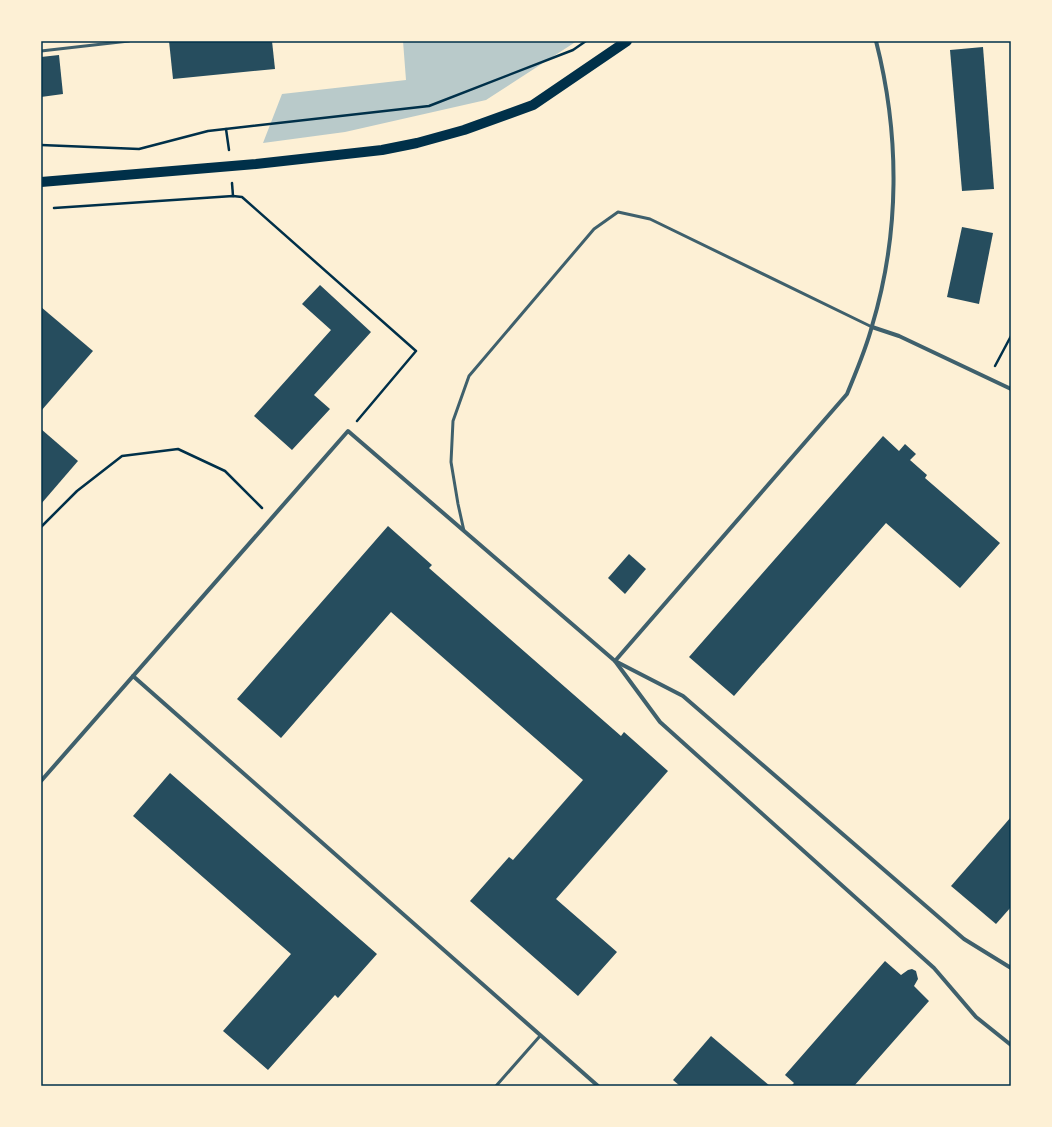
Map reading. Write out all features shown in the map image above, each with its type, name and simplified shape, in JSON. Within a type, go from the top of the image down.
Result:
[{"type":"main road","points":[[41,182],[256,164],[382,150],[417,143],[464,130],[534,105],[627,41]]},
{"type":"street","points":[[615,661],[847,394],[872,327],[885,275],[891,234],[894,192],[894,150],[890,108],[876,41]]},
{"type":"street","points":[[872,327],[899,336],[1011,389]]},
{"type":"street","points":[[41,781],[348,431],[615,661],[660,722],[934,968],[976,1017],[1011,1045]]},
{"type":"street","points":[[615,661],[683,696],[964,940],[1011,968]]},
{"type":"street","points":[[133,676],[598,1086]]},
{"type":"lane","points":[[41,51],[129,41]]},
{"type":"lane","points":[[464,531],[451,462],[453,421],[469,376],[594,229],[618,212],[650,219],[872,327]]},
{"type":"lane","points":[[496,1086],[540,1036]]},
{"type":"path","points":[[41,145],[139,149],[208,131],[429,106],[573,50],[586,41]]},
{"type":"path","points":[[54,208],[233,196],[242,197],[416,351],[348,431]]},
{"type":"path","points":[[988,378],[1011,336]]},
{"type":"path","points":[[41,527],[77,491],[122,456],[178,449],[225,471],[272,518]]},
{"type":"shaded area","points":[[403,41],[577,41],[486,100],[345,132],[263,143],[282,94],[406,80]]},
{"type":"building","points":[[169,41],[272,41],[275,69],[173,79]]},
{"type":"building","points":[[983,47],[994,189],[962,191],[950,50]]},
{"type":"building","points":[[59,55],[63,94],[41,97],[41,57]]},
{"type":"building","points":[[962,227],[993,233],[979,304],[947,297]]},
{"type":"building","points":[[320,285],[371,332],[314,395],[330,409],[292,450],[254,416],[331,330],[302,304]]},
{"type":"building","points":[[41,307],[93,351],[41,411]]},
{"type":"building","points":[[41,429],[78,461],[41,504]]},
{"type":"building","points":[[883,436],[899,451],[905,444],[916,454],[910,460],[927,475],[925,478],[1000,543],[960,588],[886,523],[734,696],[689,657]]},
{"type":"building","points":[[388,526],[432,565],[429,568],[621,736],[624,732],[668,771],[556,899],[617,952],[578,996],[470,901],[509,857],[513,860],[583,780],[391,612],[281,738],[237,699]]},
{"type":"building","points":[[629,554],[646,569],[625,594],[608,578]]},
{"type":"building","points":[[170,773],[377,954],[338,998],[335,995],[268,1070],[223,1031],[291,954],[133,816]]},
{"type":"building","points":[[1011,817],[1011,907],[996,924],[951,886]]},
{"type":"building","points":[[885,961],[901,975],[908,970],[912,969],[916,971],[918,979],[914,986],[929,1001],[854,1086],[791,1086],[794,1083],[785,1075]]},
{"type":"building","points":[[711,1036],[770,1086],[680,1086],[673,1080]]}]
